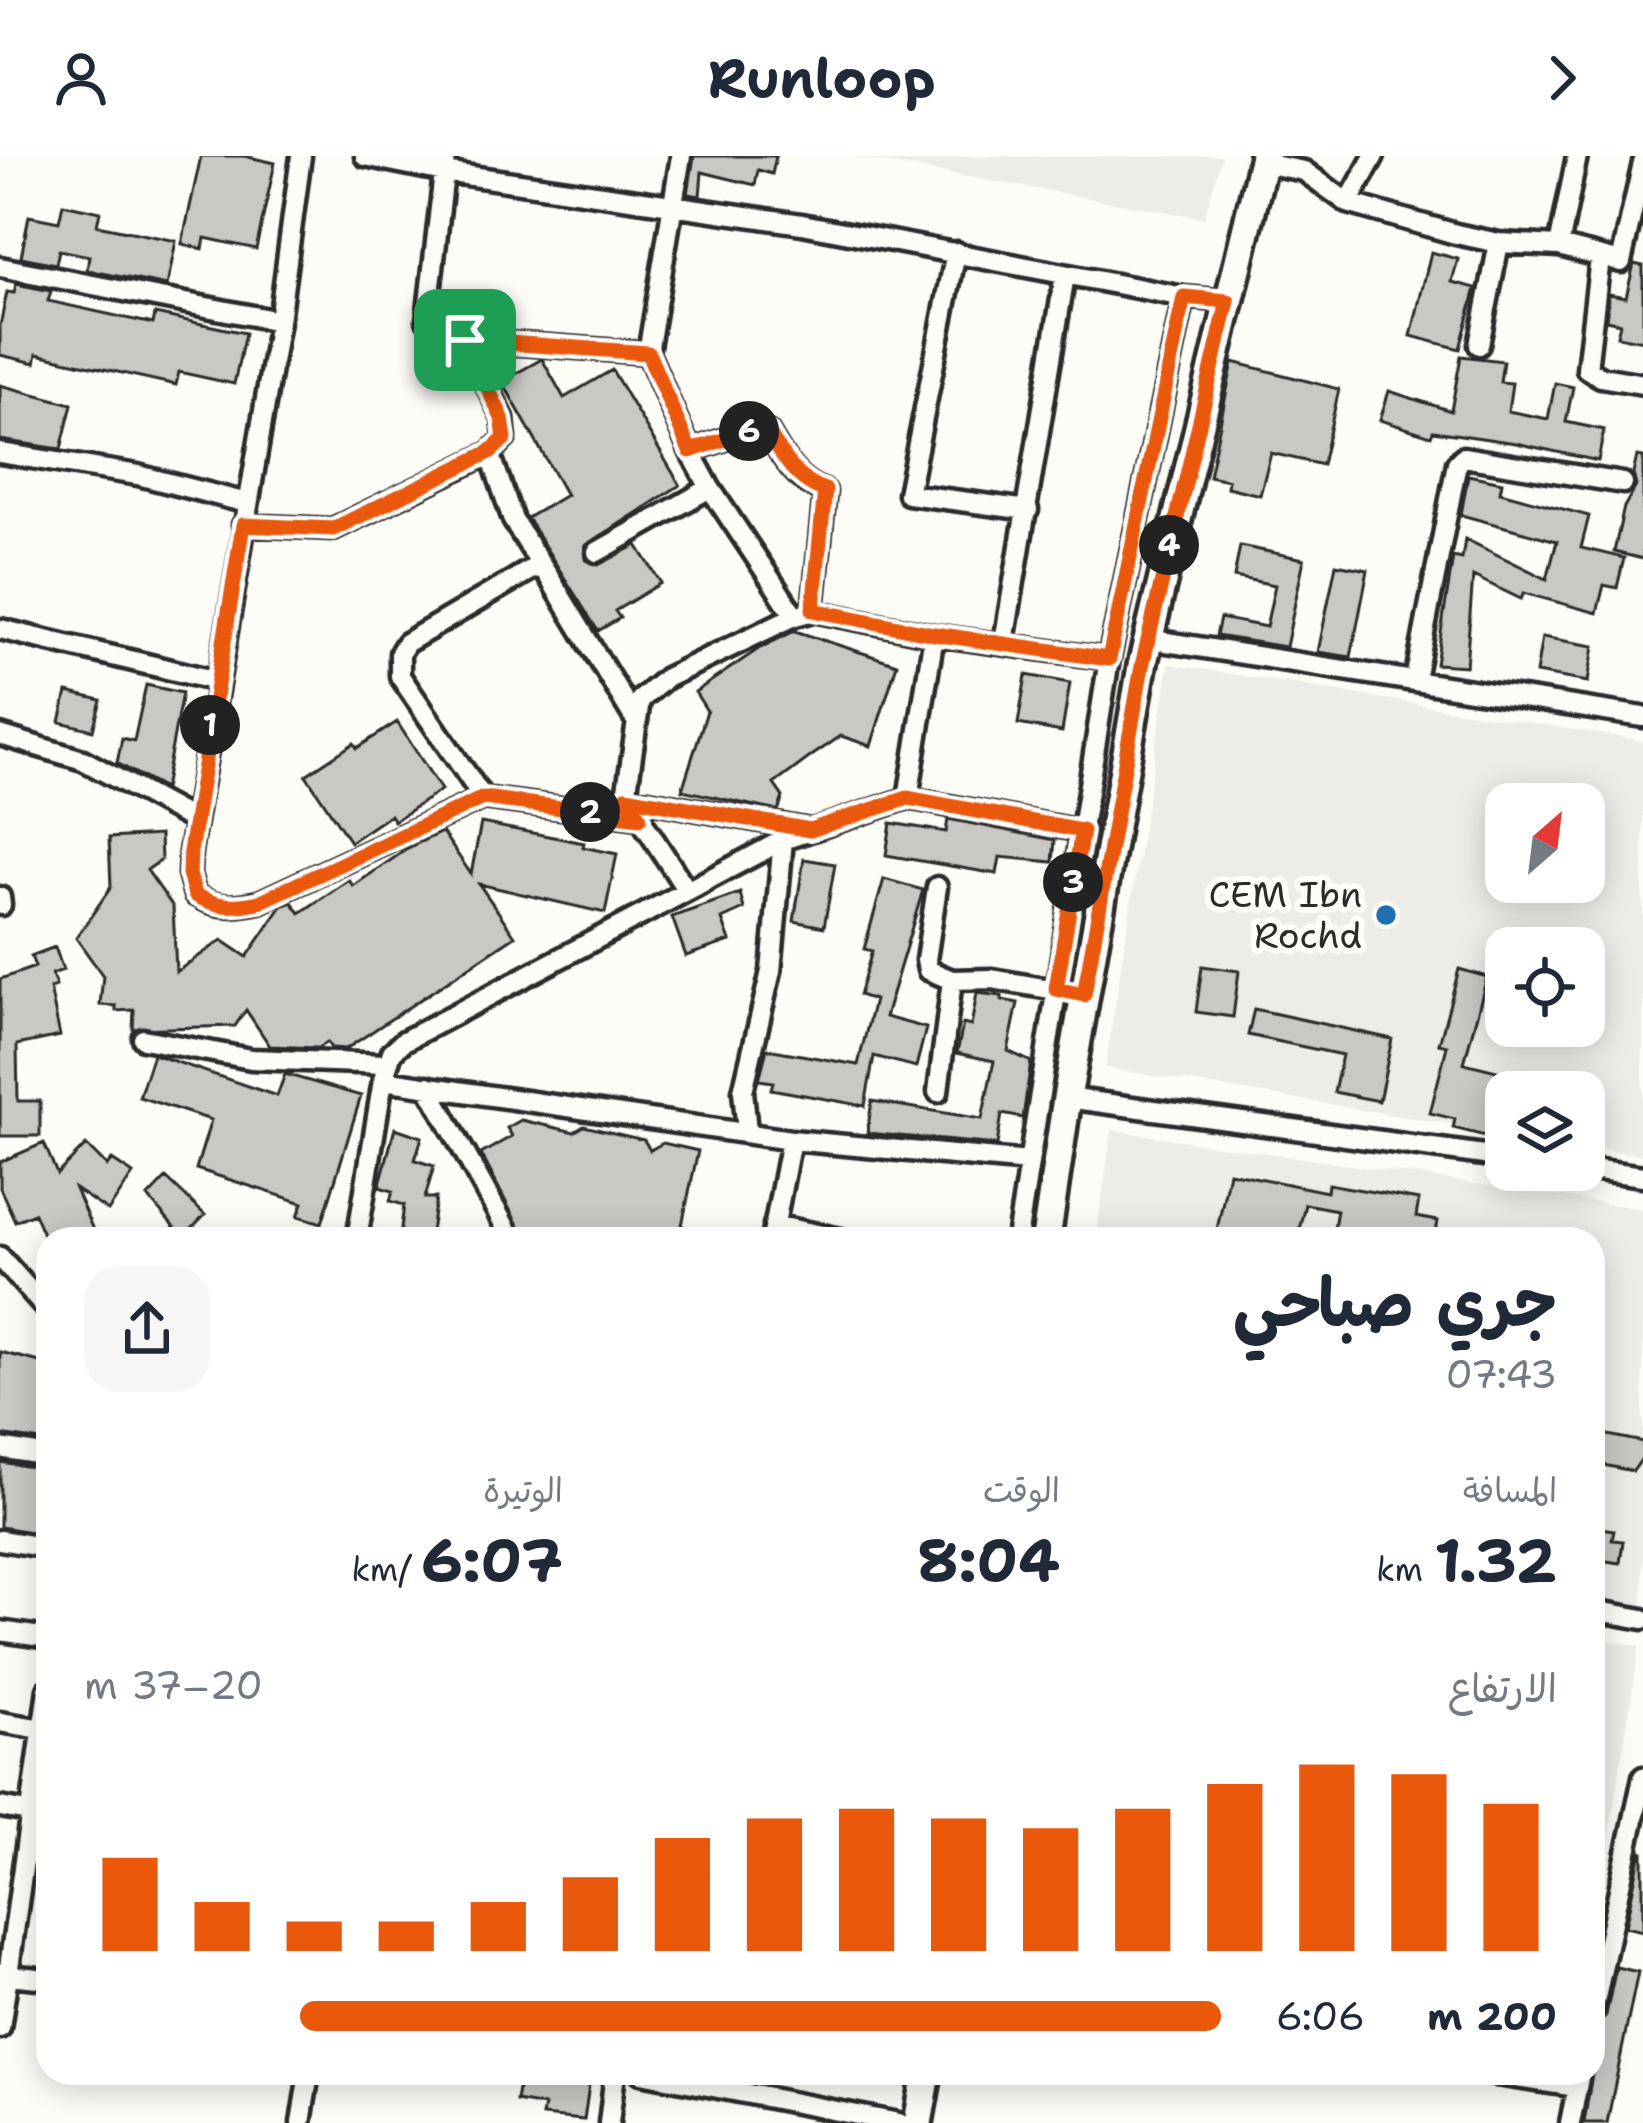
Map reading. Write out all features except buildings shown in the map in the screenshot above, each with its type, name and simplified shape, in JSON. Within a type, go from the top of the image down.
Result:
[{"type":"main road","points":[[1048,1227],[1148,639],[1263,159]]},
{"type":"main road","points":[[918,2123],[925,2085]]},
{"type":"street","points":[[301,156],[279,321],[195,821],[189,874],[195,895],[211,904],[232,907],[259,902],[483,798],[640,818]]},
{"type":"street","points":[[365,156],[445,164],[956,252],[1184,297],[1228,301]]},
{"type":"street","points":[[681,156],[648,353],[710,488],[804,613]]},
{"type":"street","points":[[1348,203],[1374,156]]},
{"type":"street","points":[[1558,246],[1577,156]]},
{"type":"street","points":[[1263,159],[1304,171],[1348,203],[1499,243],[1558,246],[1621,262],[1642,174]]},
{"type":"street","points":[[445,164],[427,320],[437,330],[465,340],[648,353]]},
{"type":"street","points":[[1479,345],[1499,243]]},
{"type":"street","points":[[956,252],[908,494],[1028,510]]},
{"type":"street","points":[[1600,258],[1587,369],[1601,377],[1643,385]]},
{"type":"street","points":[[0,267],[279,321]]},
{"type":"street","points":[[1004,642],[1065,275]]},
{"type":"street","points":[[1019,1227],[1109,659],[1184,297]]},
{"type":"street","points":[[243,525],[333,529],[490,452],[505,438],[502,418],[465,340]]},
{"type":"street","points":[[690,451],[758,428],[768,432],[782,458],[814,488],[825,490],[804,613]]},
{"type":"street","points":[[490,452],[513,520],[636,721]]},
{"type":"street","points":[[0,453],[138,475],[247,503]]},
{"type":"street","points":[[1415,680],[1457,463],[1463,457],[1624,484]]},
{"type":"street","points":[[597,552],[710,488]]},
{"type":"street","points":[[483,798],[400,676],[400,652],[406,643],[532,569],[543,568]]},
{"type":"street","points":[[686,889],[626,797],[640,700],[653,686],[804,613],[1109,659]]},
{"type":"street","points":[[0,629],[218,681]]},
{"type":"street","points":[[908,798],[934,634]]},
{"type":"street","points":[[1148,639],[1643,717]]},
{"type":"street","points":[[0,735],[83,760],[195,821]]},
{"type":"street","points":[[626,797],[810,830]]},
{"type":"street","points":[[359,1227],[384,1072],[404,1041],[783,840],[908,798],[1082,831]]},
{"type":"street","points":[[747,1131],[742,1091],[771,971],[783,840]]},
{"type":"street","points":[[937,887],[928,970],[952,980],[992,979],[1084,995]]},
{"type":"street","points":[[938,1092],[952,980]]},
{"type":"street","points":[[143,1039],[272,1061],[384,1072],[428,1086],[791,1140],[1029,1162]]},
{"type":"street","points":[[428,1086],[505,1227]]},
{"type":"street","points":[[1067,1098],[1485,1155]]},
{"type":"street","points":[[774,1227],[791,1140]]},
{"type":"street","points":[[1605,1171],[1643,1176]]},
{"type":"street","points":[[0,1258],[36,1298]]},
{"type":"street","points":[[0,1448],[36,1454]]},
{"type":"street","points":[[0,1540],[36,1546]]},
{"type":"street","points":[[1605,1612],[1643,1619]]},
{"type":"street","points":[[0,1631],[36,1636]]},
{"type":"street","points":[[0,1722],[36,1728]]},
{"type":"street","points":[[0,2028],[8,1905],[36,1764]]},
{"type":"street","points":[[1605,1921],[1643,1777]]},
{"type":"street","points":[[0,1807],[28,1811]]},
{"type":"street","points":[[4,1974],[36,1978]]},
{"type":"street","points":[[301,2123],[307,2085]]},
{"type":"street","points":[[609,2123],[614,2085]]},
{"type":"street","points":[[706,2085],[898,2123]]},
{"type":"street","points":[[1570,2123],[1578,2085]]},
{"type":"shaded area","points":[[847,156],[1222,156],[1204,218]]},
{"type":"shaded area","name":"CEM Ibn Rochd","points":[[1169,664],[1643,741],[1643,1155],[1605,1149],[1605,1071],[1485,1071],[1485,1130],[1105,1068]]},
{"type":"shaded area","points":[[1112,1130],[1485,1185],[1485,1191],[1522,1191],[1643,1209],[1643,1609],[1605,1604],[1605,1227],[1098,1227]]},
{"type":"shaded area","points":[[1605,1640],[1640,1646],[1605,1858]]},
{"type":"place","name":"CEM Ibn Rochd","points":[[1386,915]]},
{"type":"route","points":[[1184,297],[1228,301],[1142,666],[1084,995],[1056,989],[1082,831],[908,798],[810,830],[626,797],[640,818],[483,798],[259,902],[232,907],[211,904],[195,895],[190,852],[243,525],[333,529],[490,452],[505,438],[502,418],[465,340],[648,353],[690,451],[758,428],[768,432],[782,458],[814,488],[825,490],[813,610],[934,634],[1109,659],[1184,297]]}]
